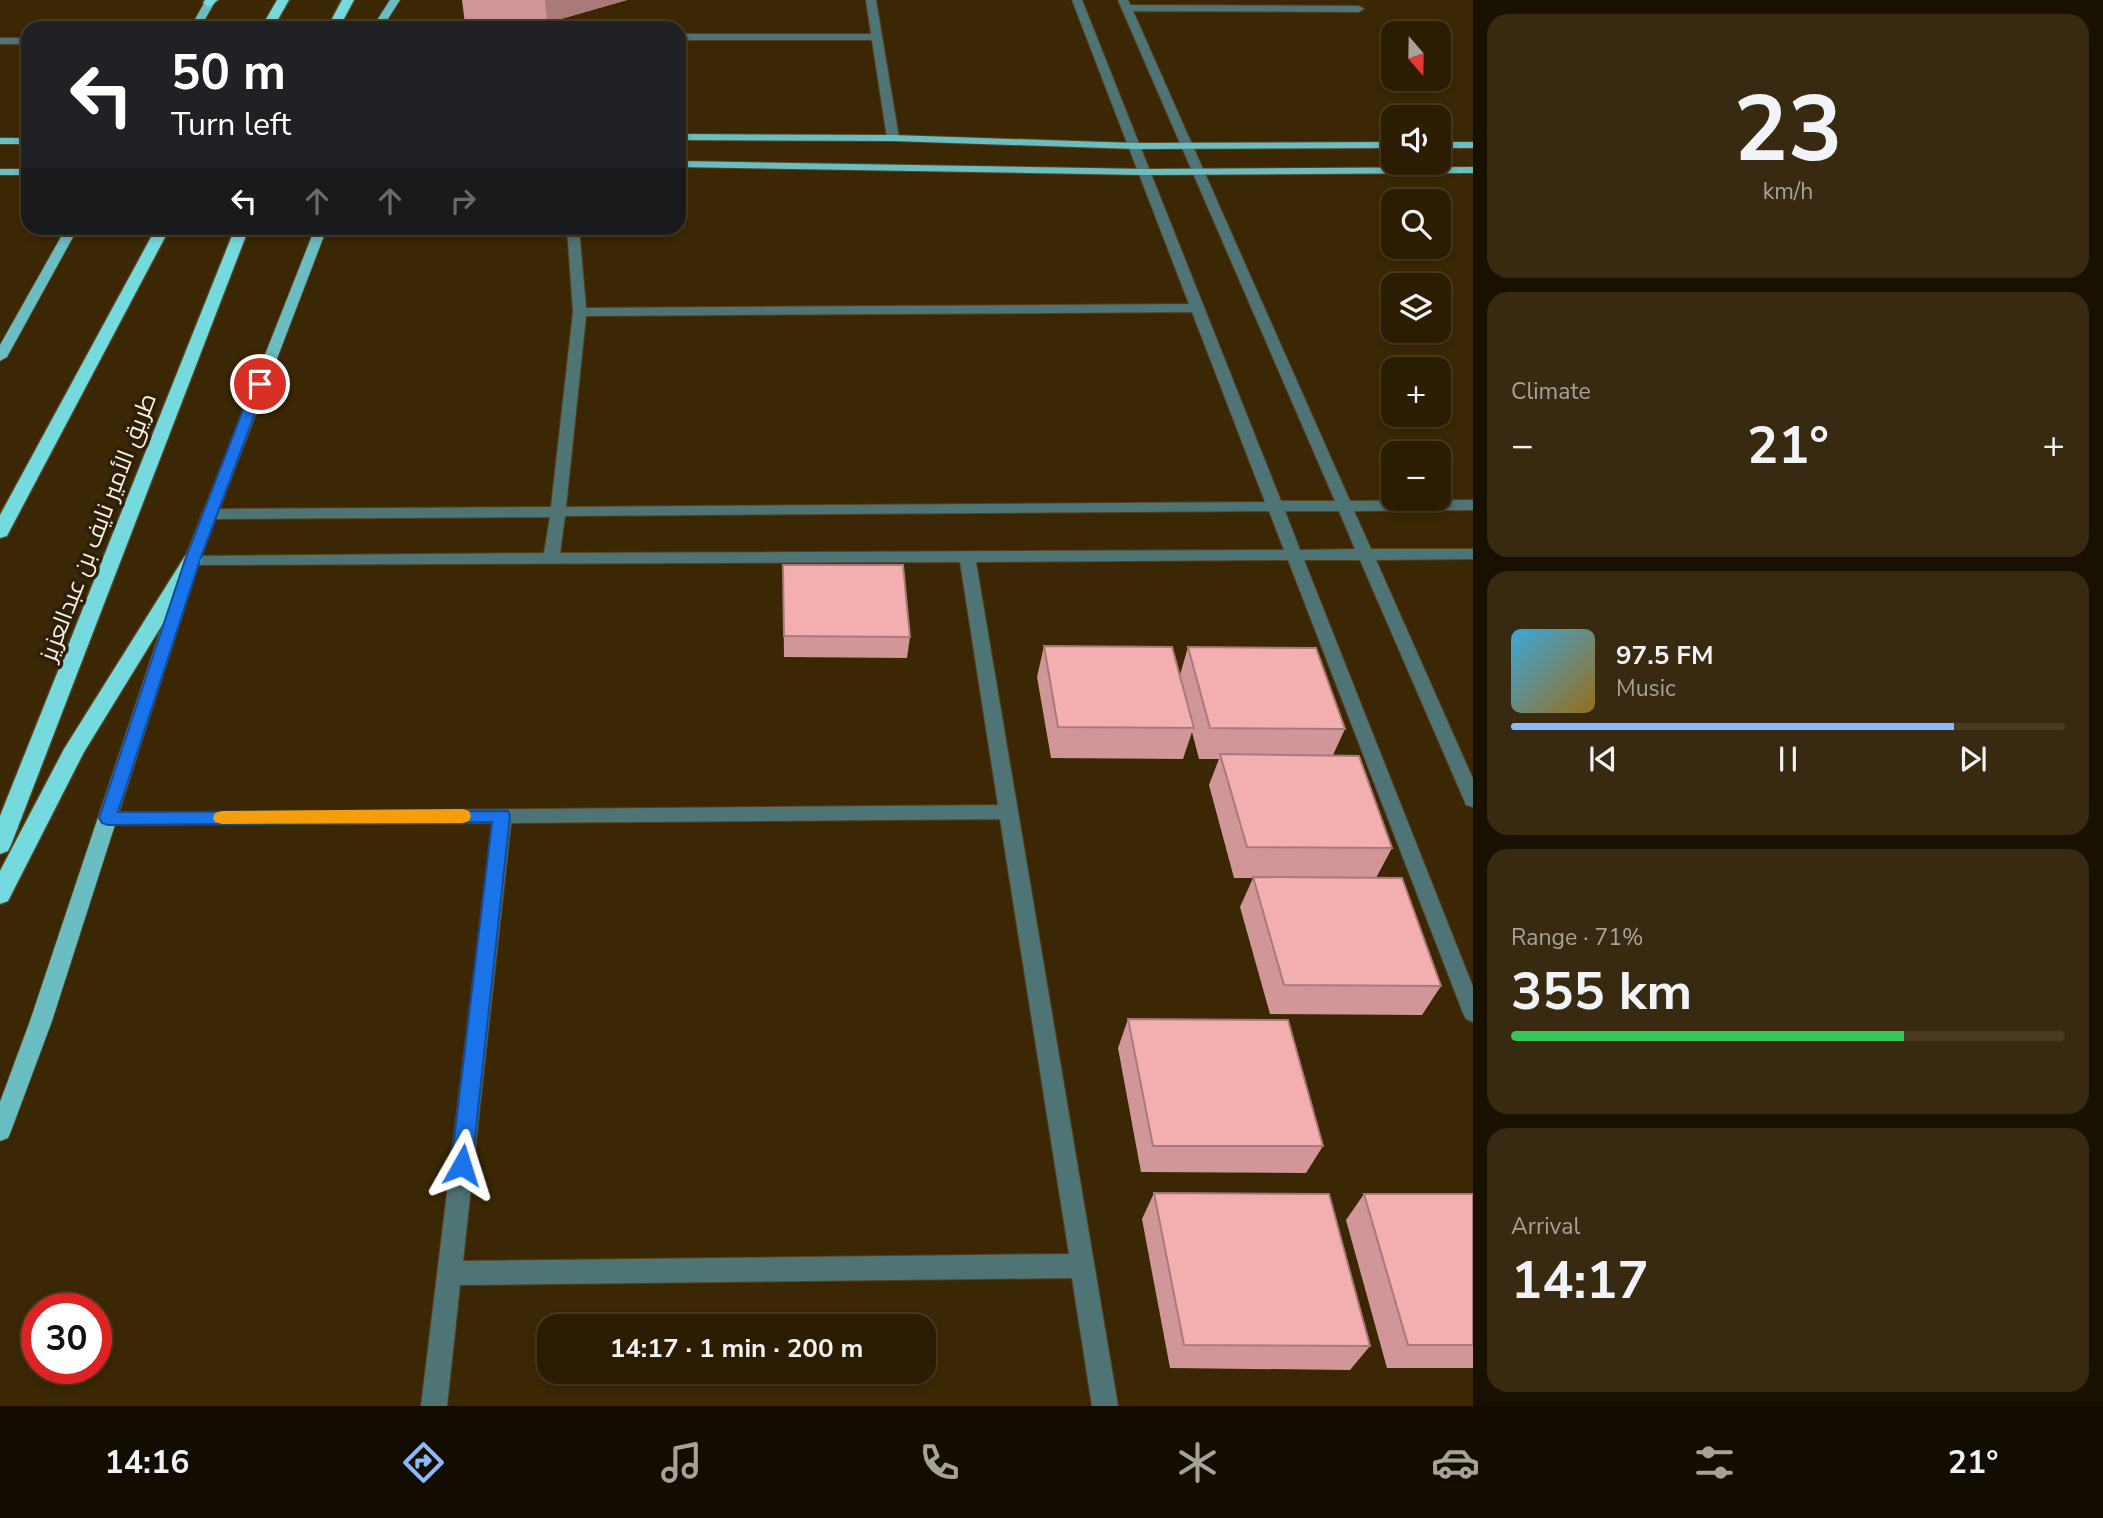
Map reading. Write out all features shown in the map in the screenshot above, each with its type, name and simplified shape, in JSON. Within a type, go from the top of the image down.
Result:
[{"type":"highway","points":[[271,21],[283,0]]},
{"type":"highway","points":[[337,21],[348,0]]},
{"type":"highway","points":[[0,533],[159,235]]},
{"type":"highway","name":"طريق الأمير نايف بن عبدالعزيز","points":[[0,845],[239,235]]},
{"type":"highway","points":[[0,894],[75,749],[192,560]]},
{"type":"main road","points":[[381,21],[394,0]]},
{"type":"main road","points":[[199,21],[211,1]]},
{"type":"main road","points":[[686,137],[893,138],[1135,146],[1381,145]]},
{"type":"main road","points":[[0,141],[21,141]]},
{"type":"main road","points":[[1451,145],[1473,145]]},
{"type":"main road","points":[[686,164],[1144,172],[1473,170]]},
{"type":"main road","points":[[0,172],[21,172]]},
{"type":"main road","points":[[0,357],[68,235]]},
{"type":"main road","points":[[0,1131],[41,1021],[192,560],[318,235]]},
{"type":"street","points":[[871,0],[893,138]]},
{"type":"street","points":[[1077,0],[1473,1013]]},
{"type":"street","points":[[1352,0],[1359,9],[1125,4],[1473,800]]},
{"type":"street","points":[[686,37],[879,37]]},
{"type":"street","points":[[0,41],[21,41]]},
{"type":"street","points":[[551,559],[579,312],[574,235]]},
{"type":"street","points":[[579,312],[1198,308]]},
{"type":"street","points":[[209,514],[1473,505]]},
{"type":"street","points":[[192,560],[1473,554]]},
{"type":"street","points":[[967,557],[1105,1406]]},
{"type":"street","points":[[108,818],[1008,812]]},
{"type":"street","points":[[434,1406],[502,816]]},
{"type":"street","points":[[449,1273],[1083,1266]]},
{"type":"building","points":[[783,565],[903,565],[910,637],[784,636]]},
{"type":"building","points":[[1044,646],[1172,647],[1194,728],[1058,727]]},
{"type":"building","points":[[1188,647],[1316,648],[1345,729],[1210,728]]},
{"type":"building","points":[[1220,754],[1359,756],[1392,848],[1247,847]]},
{"type":"building","points":[[1253,877],[1402,878],[1441,986],[1284,985]]},
{"type":"building","points":[[1128,1019],[1288,1020],[1323,1146],[1153,1146]]},
{"type":"building","points":[[1154,1193],[1329,1194],[1370,1346],[1184,1345]]},
{"type":"building","points":[[1364,1194],[1473,1194],[1473,1345],[1408,1345]]},
{"type":"slow traffic","points":[[222,818],[463,816]]},
{"type":"route","points":[[260,384],[192,560],[108,818],[502,816],[462,1165]]}]
